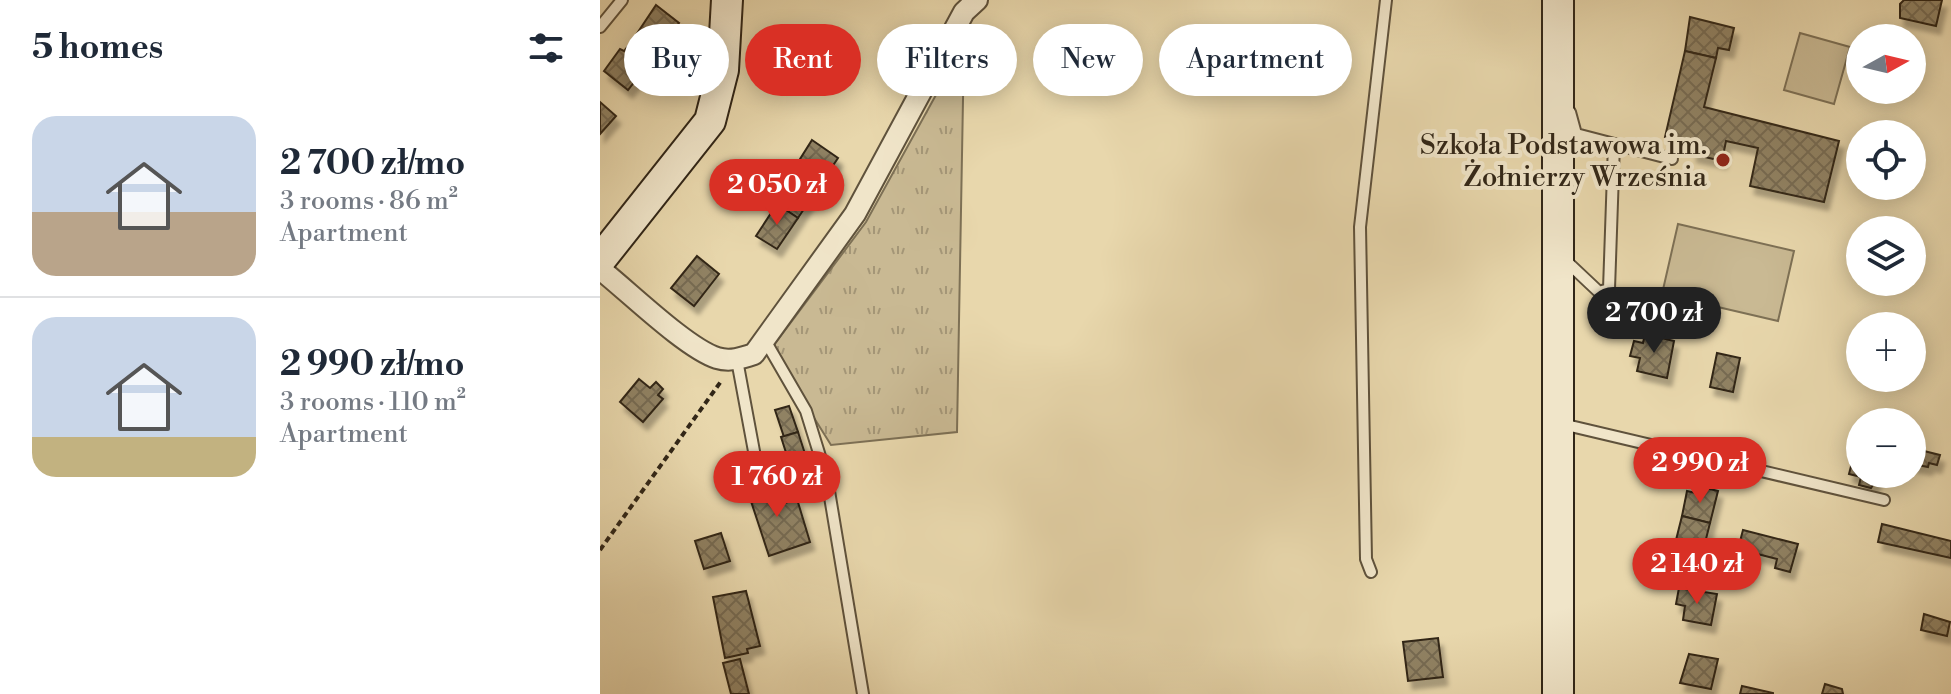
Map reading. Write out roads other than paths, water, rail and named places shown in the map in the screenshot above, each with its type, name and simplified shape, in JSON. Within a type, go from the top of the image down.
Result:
[{"type":"main road","points":[[600,260],[710,121],[723,70],[727,0]]},
{"type":"main road","points":[[1558,0],[1558,694]]},
{"type":"street","points":[[600,269],[695,346],[716,358],[737,360],[754,354],[766,342],[855,214],[964,12],[977,0]]},
{"type":"lane","points":[[600,27],[622,0]]},
{"type":"lane","points":[[1371,572],[1366,559],[1362,440],[1360,227],[1386,0]]},
{"type":"lane","points":[[1557,72],[1576,134],[1672,159]]},
{"type":"lane","points":[[1558,253],[1599,292],[1609,289],[1614,144]]},
{"type":"lane","points":[[766,342],[806,411],[827,479],[863,694]]},
{"type":"lane","points":[[737,360],[756,462]]},
{"type":"lane","points":[[1557,423],[1884,500]]},
{"type":"place","name":"Szkoła Podstawowa im. Żołnierzy Września","points":[[1723,160]]}]
